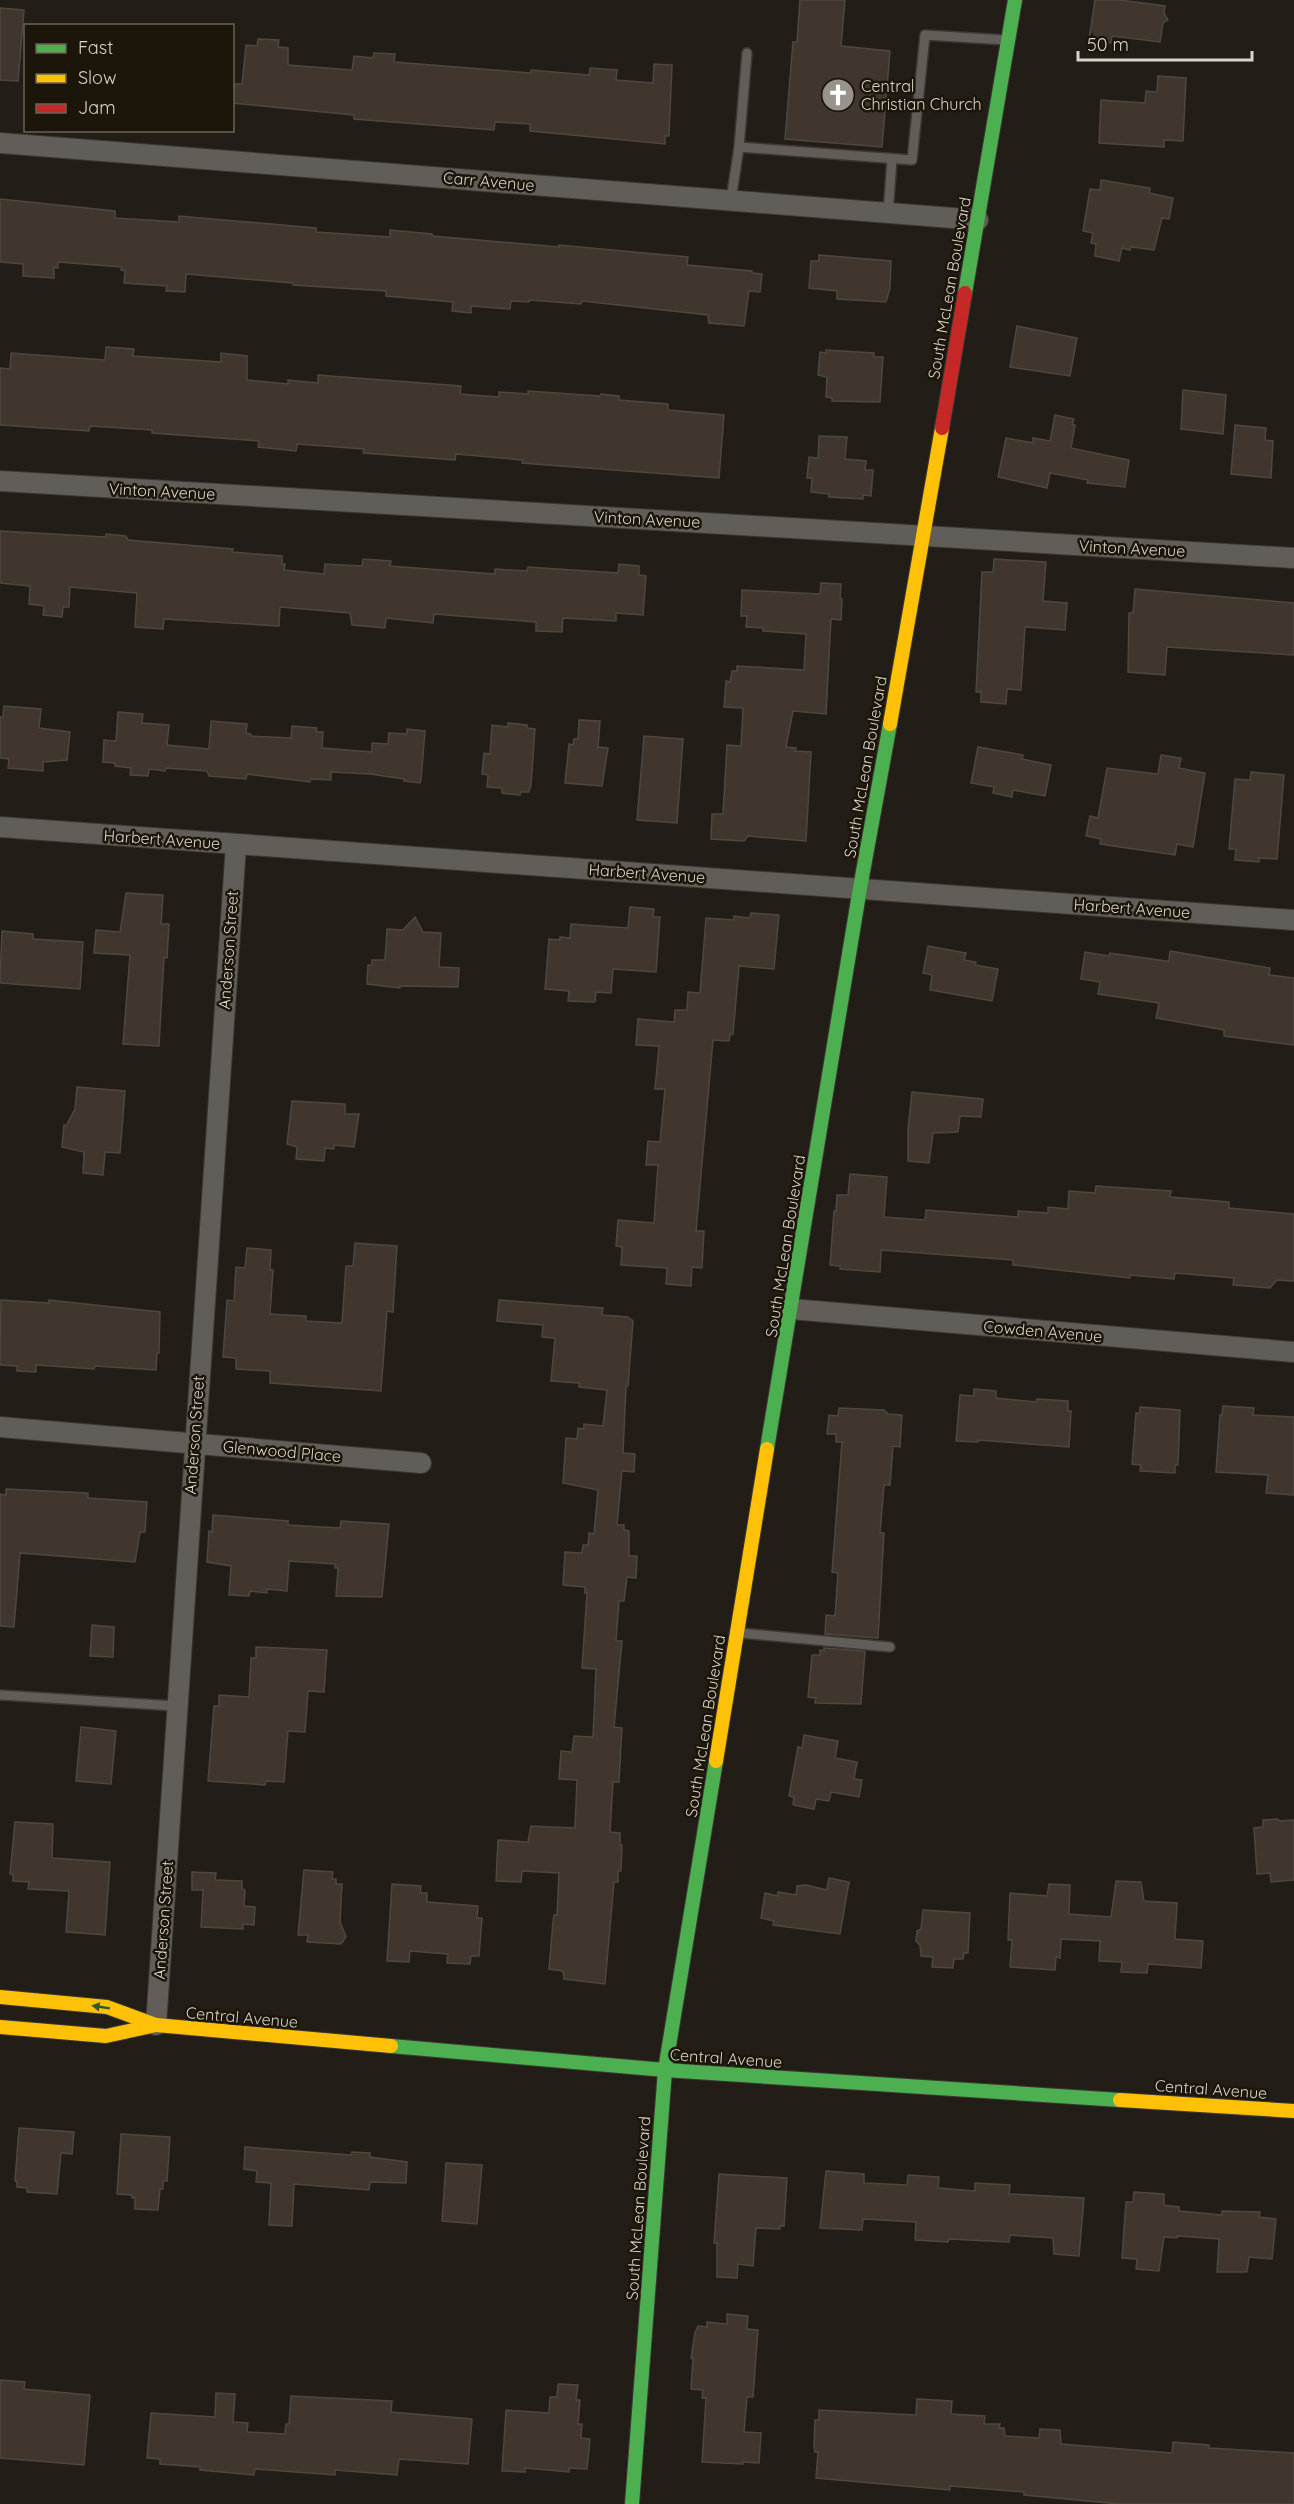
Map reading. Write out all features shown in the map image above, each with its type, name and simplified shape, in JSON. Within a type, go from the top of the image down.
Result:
[{"type":"main road","name":"South McLean Boulevard","points":[[632,2504],[665,2070],[860,888],[924,535],[1015,0]]},
{"type":"main road","name":"Central Avenue","points":[[0,1997],[107,2007],[156,2025],[665,2070],[1294,2111]]},
{"type":"main road","name":"Central Avenue","points":[[0,2027],[106,2036],[156,2025]]},
{"type":"street","name":"Carr Avenue","points":[[0,142],[978,220]]},
{"type":"street","name":"Vinton Avenue","points":[[0,481],[1294,558]]},
{"type":"street","name":"Harbert Avenue","points":[[0,827],[1294,920]]},
{"type":"street","name":"Anderson Street","points":[[156,2025],[236,845]]},
{"type":"street","name":"Cowden Avenue","points":[[791,1309],[1294,1352]]},
{"type":"street","name":"Glenwood Place","points":[[0,1426],[421,1463]]},
{"type":"lane","points":[[739,147],[912,160],[925,35],[1008,40]]},
{"type":"lane","points":[[731,200],[739,147],[747,54]]},
{"type":"lane","points":[[888,213],[892,159]]},
{"type":"lane","points":[[737,1633],[890,1647]]},
{"type":"lane","points":[[0,1695],[176,1706]]},
{"type":"building","name":"Central Christian Church","points":[[800,0],[845,0],[841,46],[890,51],[882,147],[785,139],[793,42],[797,42]]},
{"type":"building","points":[[1095,0],[1120,0],[1165,6],[1164,13],[1168,20],[1163,23],[1160,42],[1112,36],[1111,43],[1089,39]]},
{"type":"building","points":[[0,8],[24,10],[18,81],[0,80]]},
{"type":"building","points":[[258,39],[279,40],[278,47],[288,48],[288,65],[352,70],[354,56],[373,58],[374,53],[395,54],[394,62],[531,73],[531,70],[589,75],[590,68],[617,70],[616,80],[653,83],[654,64],[672,65],[669,136],[665,136],[665,144],[530,131],[530,124],[495,122],[494,130],[354,119],[354,115],[234,103],[234,84],[242,84],[246,45],[257,46]]},
{"type":"building","points":[[1158,76],[1186,78],[1183,141],[1164,140],[1164,147],[1099,143],[1101,100],[1145,103],[1146,91],[1157,92]]},
{"type":"building","points":[[1101,180],[1150,188],[1149,193],[1173,198],[1169,219],[1162,218],[1154,250],[1122,248],[1119,261],[1095,256],[1096,244],[1091,243],[1093,233],[1083,231],[1090,189],[1100,190]]},
{"type":"building","points":[[0,199],[115,211],[115,218],[179,222],[179,216],[316,228],[316,232],[390,237],[390,230],[432,234],[432,236],[688,257],[687,265],[762,274],[760,292],[749,291],[744,326],[709,323],[708,315],[582,301],[581,304],[511,301],[510,309],[471,306],[471,313],[452,311],[453,302],[386,296],[386,291],[293,285],[293,283],[186,274],[185,292],[166,291],[167,286],[124,283],[125,271],[121,270],[122,267],[58,262],[58,268],[54,267],[54,278],[23,276],[23,264],[0,262]]},
{"type":"building","points":[[819,255],[891,261],[890,288],[886,302],[837,299],[837,291],[809,288],[811,261],[819,261]]},
{"type":"building","points":[[1017,326],[1077,338],[1070,376],[1010,367]]},
{"type":"building","points":[[106,347],[134,349],[133,356],[221,362],[221,353],[247,356],[247,380],[288,384],[288,380],[318,383],[318,375],[461,386],[460,394],[499,397],[499,392],[528,394],[528,391],[600,396],[601,394],[619,396],[619,400],[668,404],[668,410],[724,415],[719,478],[522,463],[523,460],[456,454],[455,460],[363,453],[364,449],[297,444],[296,451],[258,447],[259,441],[152,433],[152,430],[90,426],[89,431],[0,425],[0,368],[10,369],[11,353],[105,360]]},
{"type":"building","points":[[826,350],[874,353],[874,357],[883,357],[880,402],[832,401],[832,398],[826,397],[827,377],[818,375],[820,352],[826,353]]},
{"type":"building","points":[[1183,390],[1226,395],[1223,434],[1181,429]]},
{"type":"building","points":[[1055,415],[1074,419],[1071,448],[1129,460],[1125,487],[1087,483],[1088,480],[1050,473],[1047,488],[998,477],[1006,438],[1033,443],[1033,438],[1050,441]]},
{"type":"building","points":[[1235,425],[1266,428],[1265,440],[1273,441],[1271,478],[1231,474]]},
{"type":"building","points":[[819,436],[847,437],[845,459],[866,461],[865,470],[873,470],[871,496],[863,495],[863,499],[829,497],[829,494],[811,492],[812,478],[807,478],[809,457],[818,458]]},
{"type":"building","points":[[0,531],[106,537],[106,534],[126,536],[128,540],[233,549],[232,552],[282,556],[282,564],[285,564],[284,570],[324,574],[325,564],[362,566],[363,559],[391,561],[390,566],[495,574],[495,569],[527,571],[528,567],[618,573],[619,564],[639,566],[639,575],[646,576],[643,615],[616,613],[616,621],[563,618],[562,632],[536,631],[536,622],[434,614],[433,623],[386,618],[385,628],[352,625],[350,613],[280,607],[279,626],[164,619],[163,629],[135,627],[137,593],[70,587],[69,607],[63,607],[62,617],[43,615],[44,606],[29,604],[30,586],[0,583]]},
{"type":"building","points":[[994,559],[1046,562],[1043,601],[1067,603],[1065,630],[1025,627],[1021,690],[1007,689],[1006,704],[981,702],[981,692],[976,692],[982,572],[993,572]]},
{"type":"building","points":[[821,583],[841,584],[840,598],[842,599],[841,620],[831,619],[826,714],[793,711],[786,747],[796,748],[795,751],[811,752],[806,841],[748,836],[744,841],[711,839],[712,814],[723,814],[727,745],[741,746],[743,708],[724,707],[726,681],[730,682],[732,671],[737,671],[737,666],[804,670],[806,634],[763,631],[763,628],[746,627],[747,616],[741,616],[742,590],[820,594]]},
{"type":"building","points":[[1135,589],[1294,603],[1294,655],[1167,647],[1165,675],[1128,672],[1129,613],[1133,613]]},
{"type":"building","points":[[4,706],[41,709],[39,728],[70,732],[67,760],[43,762],[43,771],[8,768],[9,759],[0,758],[0,717],[3,717]]},
{"type":"building","points":[[118,712],[143,714],[142,723],[169,725],[167,745],[209,749],[211,721],[247,724],[246,733],[251,736],[291,738],[292,726],[317,728],[316,732],[323,732],[322,748],[372,752],[372,743],[388,744],[389,733],[407,734],[407,729],[425,731],[421,780],[420,783],[370,774],[331,772],[331,780],[310,779],[310,782],[247,774],[246,779],[209,776],[207,771],[166,768],[165,771],[149,769],[148,776],[130,775],[131,768],[103,762],[104,740],[116,741]]},
{"type":"building","points":[[579,720],[600,721],[598,747],[608,748],[602,786],[565,783],[569,744],[573,745],[574,739],[578,739]]},
{"type":"building","points":[[508,723],[527,725],[527,728],[535,729],[531,785],[529,792],[521,792],[520,795],[502,793],[502,788],[487,787],[488,775],[482,774],[484,753],[490,754],[492,725],[508,727]]},
{"type":"building","points":[[644,736],[683,739],[677,823],[637,820]]},
{"type":"building","points":[[978,747],[1023,755],[1022,759],[1051,765],[1045,796],[1013,790],[1012,797],[993,793],[994,787],[971,783]]},
{"type":"building","points":[[1161,755],[1181,758],[1179,768],[1205,773],[1193,847],[1177,844],[1175,855],[1100,844],[1101,839],[1086,836],[1090,816],[1098,818],[1107,768],[1158,774]]},
{"type":"building","points":[[1251,772],[1284,775],[1277,859],[1259,858],[1259,862],[1235,860],[1236,849],[1229,849],[1235,779],[1250,780]]},
{"type":"building","points":[[126,893],[163,895],[161,924],[169,924],[167,958],[164,957],[159,1046],[123,1044],[130,955],[94,953],[96,930],[120,932]]},
{"type":"building","points":[[630,907],[654,909],[653,917],[660,917],[656,972],[613,969],[611,993],[596,992],[595,1002],[568,1001],[569,991],[545,989],[549,939],[570,938],[571,924],[628,928]]},
{"type":"building","points":[[751,913],[779,915],[774,969],[739,966],[733,1034],[730,1034],[729,1041],[713,1040],[696,1231],[704,1231],[702,1268],[692,1267],[691,1286],[666,1284],[667,1268],[621,1265],[622,1247],[616,1246],[618,1220],[654,1223],[658,1165],[646,1165],[648,1141],[660,1142],[665,1089],[655,1089],[659,1046],[636,1045],[638,1019],[674,1022],[675,1010],[687,1010],[688,992],[700,993],[706,918],[734,920],[734,916],[750,918]]},
{"type":"building","points":[[415,917],[423,932],[441,933],[439,967],[459,968],[458,987],[400,986],[400,988],[367,984],[368,965],[372,965],[372,960],[385,960],[387,929],[403,930]]},
{"type":"building","points":[[2,931],[33,934],[33,939],[83,942],[80,989],[0,983]]},
{"type":"building","points":[[928,946],[966,953],[964,960],[976,962],[975,965],[998,969],[992,1001],[930,990],[932,975],[923,973]]},
{"type":"building","points":[[1170,951],[1270,968],[1269,975],[1294,978],[1294,1045],[1224,1036],[1224,1030],[1156,1018],[1159,1003],[1098,994],[1100,982],[1081,979],[1085,952],[1169,961]]},
{"type":"building","points":[[77,1087],[125,1091],[120,1153],[105,1152],[103,1175],[83,1173],[84,1152],[62,1147],[64,1125],[66,1126],[75,1109]]},
{"type":"building","points":[[912,1092],[983,1099],[981,1117],[960,1116],[958,1132],[933,1133],[929,1163],[908,1161],[908,1128]]},
{"type":"building","points":[[292,1101],[345,1104],[345,1114],[359,1114],[354,1147],[334,1145],[334,1149],[325,1148],[324,1161],[296,1159],[297,1147],[287,1144]]},
{"type":"building","points":[[850,1174],[887,1177],[884,1217],[925,1220],[926,1210],[1018,1217],[1018,1211],[1048,1213],[1048,1207],[1068,1209],[1069,1191],[1095,1193],[1096,1186],[1171,1191],[1170,1197],[1229,1202],[1229,1208],[1294,1214],[1294,1281],[1277,1280],[1270,1288],[1233,1285],[1234,1278],[1175,1273],[1174,1279],[1130,1275],[1130,1278],[1013,1265],[1013,1260],[881,1250],[880,1272],[840,1269],[840,1266],[830,1265],[834,1211],[836,1211],[837,1195],[848,1195]]},
{"type":"building","points":[[355,1243],[397,1246],[393,1312],[387,1311],[381,1391],[270,1383],[270,1371],[236,1369],[236,1358],[223,1357],[227,1300],[234,1301],[236,1267],[245,1268],[247,1248],[271,1250],[270,1270],[273,1270],[270,1314],[306,1316],[306,1321],[342,1323],[346,1266],[353,1266]]},
{"type":"building","points":[[1,1300],[49,1303],[49,1300],[160,1312],[159,1353],[157,1353],[156,1370],[36,1365],[36,1372],[17,1371],[17,1366],[0,1365]]},
{"type":"building","points":[[499,1300],[603,1308],[602,1315],[628,1317],[633,1321],[628,1386],[626,1386],[623,1453],[635,1454],[634,1472],[622,1471],[617,1525],[624,1525],[624,1530],[629,1531],[629,1556],[637,1556],[636,1578],[627,1577],[624,1601],[619,1601],[616,1641],[622,1641],[614,1727],[622,1728],[619,1782],[613,1782],[610,1832],[620,1833],[620,1845],[622,1845],[621,1871],[618,1871],[618,1882],[614,1882],[605,1984],[564,1979],[563,1971],[549,1969],[554,1915],[557,1915],[559,1873],[522,1871],[521,1882],[496,1881],[498,1840],[528,1842],[531,1826],[575,1828],[577,1780],[559,1779],[561,1751],[572,1752],[574,1736],[593,1737],[596,1669],[582,1668],[587,1593],[585,1593],[585,1587],[563,1585],[565,1552],[582,1553],[583,1545],[588,1545],[589,1533],[594,1534],[598,1490],[563,1483],[566,1438],[577,1439],[578,1428],[584,1429],[584,1424],[603,1426],[607,1390],[579,1387],[579,1383],[551,1381],[555,1338],[542,1337],[543,1325],[497,1321]]},
{"type":"building","points":[[974,1389],[996,1391],[996,1398],[1036,1402],[1037,1399],[1068,1401],[1068,1411],[1071,1411],[1069,1447],[978,1440],[978,1442],[956,1441],[960,1395],[974,1396]]},
{"type":"building","points":[[1223,1406],[1254,1408],[1253,1415],[1294,1417],[1294,1495],[1266,1493],[1268,1475],[1216,1472],[1220,1415],[1222,1415]]},
{"type":"building","points":[[1140,1407],[1180,1410],[1178,1465],[1175,1465],[1175,1473],[1140,1471],[1141,1465],[1132,1464],[1136,1413],[1140,1413]]},
{"type":"building","points":[[839,1408],[884,1410],[888,1414],[902,1415],[900,1447],[893,1446],[890,1485],[884,1485],[880,1533],[884,1533],[878,1638],[825,1634],[826,1615],[835,1616],[838,1573],[832,1572],[842,1442],[836,1442],[836,1434],[827,1434],[829,1415],[838,1416]]},
{"type":"building","points":[[6,1489],[88,1493],[88,1498],[147,1502],[145,1532],[140,1532],[135,1562],[20,1553],[14,1627],[0,1626],[0,1494],[6,1495]]},
{"type":"building","points":[[213,1515],[288,1521],[288,1525],[340,1528],[341,1521],[389,1524],[382,1597],[336,1596],[338,1568],[335,1568],[335,1564],[289,1561],[287,1591],[267,1589],[267,1593],[250,1591],[249,1596],[229,1595],[231,1566],[207,1562],[209,1531],[212,1532]]},
{"type":"building","points":[[92,1625],[114,1627],[113,1657],[90,1656]]},
{"type":"building","points":[[256,1647],[327,1650],[324,1692],[308,1691],[305,1732],[288,1731],[284,1782],[266,1781],[265,1785],[208,1781],[214,1706],[219,1706],[219,1695],[249,1697],[251,1658],[256,1658]]},
{"type":"building","points":[[824,1648],[865,1651],[861,1704],[815,1703],[816,1698],[808,1697],[812,1655],[820,1655],[820,1650],[824,1651]]},
{"type":"building","points":[[81,1727],[116,1731],[111,1784],[76,1781]]},
{"type":"building","points":[[804,1735],[838,1741],[835,1758],[857,1762],[854,1779],[862,1780],[859,1797],[831,1792],[829,1801],[816,1799],[814,1809],[793,1805],[794,1797],[789,1796],[798,1747],[802,1748]]},
{"type":"building","points":[[1278,1819],[1279,1821],[1294,1820],[1294,1880],[1271,1882],[1270,1873],[1257,1874],[1254,1828],[1263,1827],[1263,1820]]},
{"type":"building","points":[[15,1822],[53,1824],[52,1858],[110,1862],[105,1935],[66,1932],[69,1891],[28,1889],[29,1882],[13,1881],[13,1874],[10,1874]]},
{"type":"building","points":[[304,1870],[333,1872],[332,1879],[336,1879],[336,1884],[342,1884],[340,1922],[346,1937],[341,1944],[307,1942],[308,1935],[298,1935]]},
{"type":"building","points":[[192,1872],[216,1873],[215,1880],[242,1881],[242,1889],[245,1890],[244,1906],[255,1907],[254,1925],[243,1924],[243,1929],[201,1927],[203,1890],[192,1890]]},
{"type":"building","points":[[829,1878],[849,1882],[840,1934],[773,1925],[774,1921],[761,1918],[765,1893],[778,1896],[778,1892],[796,1895],[797,1886],[806,1885],[827,1890]]},
{"type":"building","points":[[1116,1881],[1141,1882],[1144,1901],[1177,1903],[1175,1939],[1203,1941],[1201,1968],[1148,1964],[1147,1973],[1121,1972],[1122,1962],[1099,1961],[1100,1941],[1061,1939],[1060,1958],[1056,1957],[1055,1970],[1010,1967],[1012,1940],[1008,1940],[1010,1893],[1047,1896],[1049,1884],[1070,1885],[1069,1914],[1111,1917]]},
{"type":"building","points":[[392,1884],[421,1886],[420,1893],[427,1893],[427,1902],[478,1906],[477,1918],[482,1918],[479,1956],[471,1956],[470,1964],[447,1963],[448,1954],[410,1951],[409,1962],[387,1961]]},
{"type":"building","points":[[923,1910],[970,1913],[968,1953],[964,1953],[963,1959],[954,1959],[953,1968],[932,1967],[933,1957],[921,1956],[920,1945],[916,1941],[917,1931],[921,1929]]},
{"type":"building","points":[[19,2128],[74,2132],[72,2154],[61,2153],[57,2194],[27,2192],[27,2188],[17,2187],[17,2181],[15,2181]]},
{"type":"building","points":[[121,2134],[170,2137],[167,2181],[163,2181],[163,2189],[160,2189],[158,2210],[135,2209],[135,2198],[132,2198],[132,2195],[117,2194]]},
{"type":"building","points":[[245,2147],[351,2155],[352,2152],[370,2153],[370,2157],[407,2162],[406,2183],[370,2182],[369,2190],[294,2184],[292,2226],[269,2225],[271,2183],[256,2182],[257,2171],[244,2169]]},
{"type":"building","points":[[446,2163],[482,2165],[477,2224],[442,2221]]},
{"type":"building","points":[[826,2171],[864,2174],[864,2183],[907,2185],[908,2175],[939,2177],[938,2188],[975,2191],[975,2183],[1010,2185],[1009,2194],[1084,2198],[1079,2256],[1054,2254],[1053,2238],[1010,2235],[1009,2242],[915,2240],[916,2222],[863,2219],[862,2230],[820,2228]]},
{"type":"building","points":[[719,2174],[787,2178],[784,2226],[780,2226],[780,2229],[756,2228],[753,2266],[738,2264],[737,2278],[717,2277],[717,2243],[714,2243]]},
{"type":"building","points":[[1134,2192],[1164,2194],[1164,2205],[1179,2207],[1179,2211],[1222,2215],[1222,2211],[1260,2212],[1259,2217],[1276,2219],[1272,2259],[1249,2257],[1247,2272],[1217,2272],[1219,2239],[1177,2236],[1177,2238],[1164,2237],[1159,2271],[1136,2269],[1137,2259],[1122,2258],[1126,2202],[1133,2202]]},
{"type":"building","points":[[727,2314],[748,2316],[747,2329],[758,2330],[753,2397],[747,2397],[744,2432],[761,2433],[759,2463],[702,2462],[706,2398],[702,2398],[703,2390],[691,2389],[693,2358],[691,2358],[695,2333],[698,2326],[707,2327],[707,2322],[727,2324]]},
{"type":"building","points":[[0,2380],[25,2382],[24,2389],[90,2395],[84,2465],[0,2458]]},
{"type":"building","points":[[558,2384],[578,2385],[576,2400],[580,2400],[578,2424],[582,2424],[581,2438],[590,2439],[587,2469],[569,2468],[569,2472],[525,2468],[525,2472],[502,2471],[506,2410],[549,2413],[550,2397],[557,2397]]},
{"type":"building","points":[[216,2393],[235,2394],[233,2422],[248,2423],[247,2432],[285,2434],[286,2424],[289,2424],[291,2396],[392,2401],[391,2412],[472,2419],[468,2464],[399,2459],[397,2475],[335,2470],[335,2475],[255,2469],[254,2475],[160,2464],[160,2459],[147,2458],[151,2413],[215,2417]]},
{"type":"building","points":[[917,2399],[952,2401],[951,2414],[985,2416],[984,2424],[1000,2424],[999,2428],[1004,2428],[1005,2436],[1039,2438],[1040,2429],[1060,2430],[1061,2444],[1172,2453],[1173,2442],[1209,2445],[1209,2448],[1294,2453],[1294,2504],[1119,2504],[1024,2495],[1024,2492],[950,2486],[950,2490],[816,2478],[818,2452],[815,2452],[814,2447],[815,2420],[819,2420],[819,2410],[916,2415]]},
{"type":"traffic: fast","points":[[965,293],[1015,0]]},
{"type":"traffic: fast","points":[[767,1449],[860,888],[890,724]]},
{"type":"traffic: fast","points":[[632,2504],[665,2070],[716,1761]]},
{"type":"traffic: fast","points":[[391,2046],[665,2070],[1120,2100]]},
{"type":"traffic: slow","points":[[890,724],[942,428]]},
{"type":"traffic: slow","points":[[716,1761],[767,1449]]},
{"type":"traffic: slow","points":[[0,1997],[107,2007],[156,2025],[391,2046]]},
{"type":"traffic: slow","points":[[0,2027],[106,2036],[156,2025]]},
{"type":"traffic: slow","points":[[1120,2100],[1294,2111]]},
{"type":"traffic: jam","points":[[942,428],[965,293]]},
{"type":"place","name":"Central Christian Church","points":[[838,95]]}]
